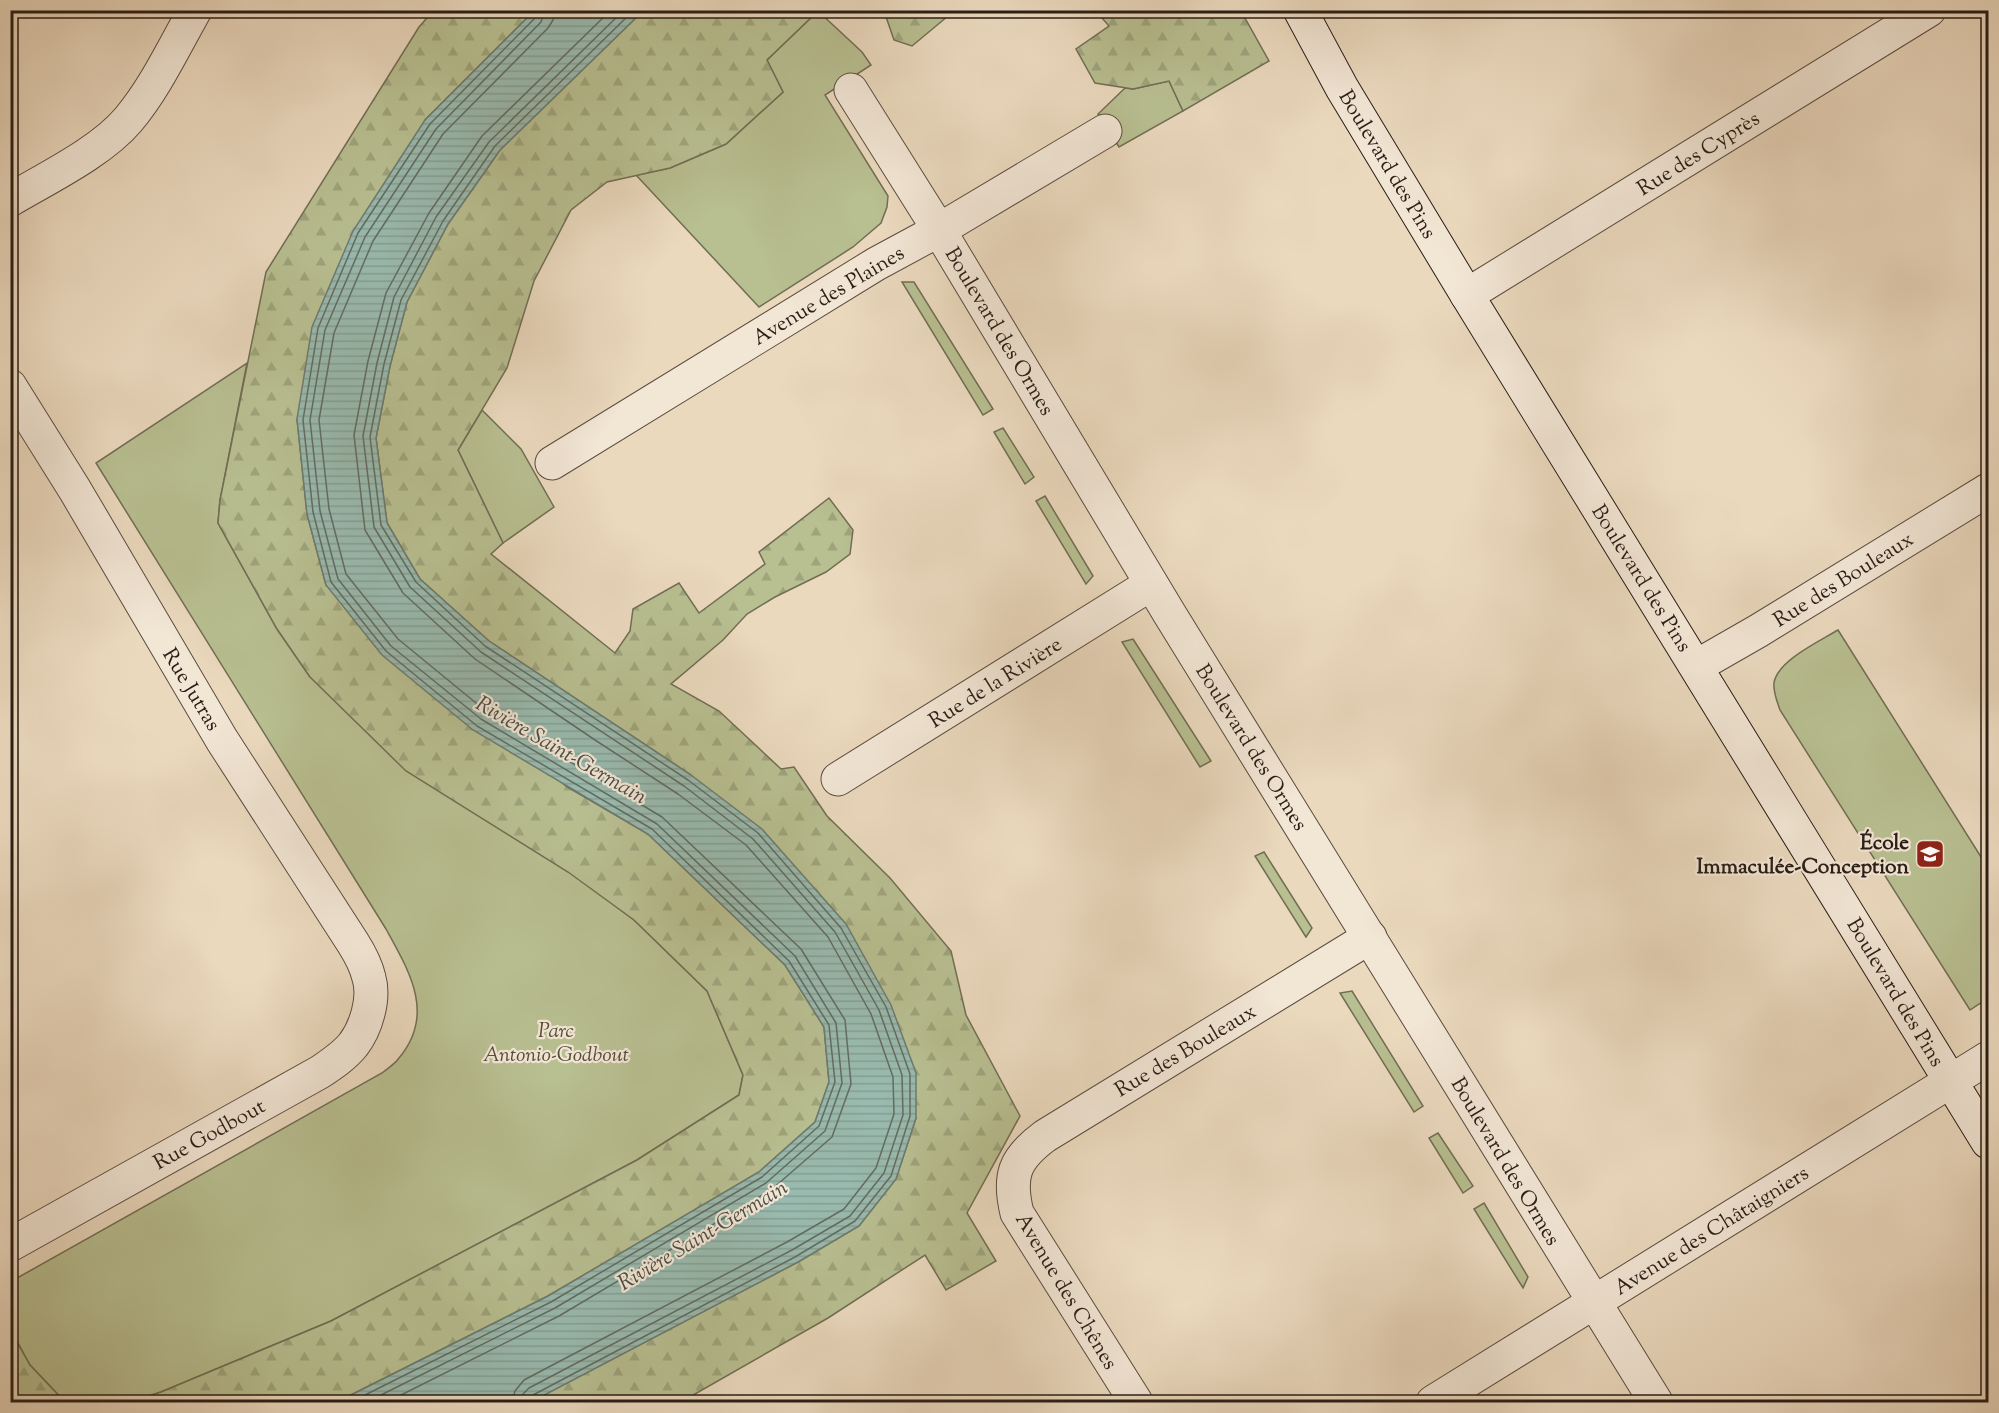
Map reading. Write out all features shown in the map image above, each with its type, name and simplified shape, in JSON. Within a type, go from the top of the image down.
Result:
[{"type":"street","points":[[10,200],[93,149],[128,121],[145,97],[195,10]]},
{"type":"street","name":"Boulevard des Pins","points":[[1300,10],[1342,88],[1467,295],[1989,1142]]},
{"type":"street","name":"Rue des Cyprès","points":[[1467,295],[1929,10]]},
{"type":"street","name":"Boulevard des Ormes","points":[[851,90],[939,230],[1151,584],[1656,1402]]},
{"type":"street","name":"Avenue des Plaines","points":[[552,463],[876,264],[939,230],[1105,131]]},
{"type":"street","name":"Rue Jutras","points":[[10,386],[75,490],[222,740],[354,944],[365,966],[371,991]]},
{"type":"street","name":"Rue des Bouleaux","points":[[1697,666],[1989,490]]},
{"type":"street","name":"Rue de la Rivière","points":[[838,779],[1151,584]]},
{"type":"street","name":"Rue des Bouleaux","points":[[1013,1175],[1022,1156],[1045,1136],[1370,937]]},
{"type":"street","name":"Rue Godbout","points":[[10,1245],[321,1072],[354,1044],[361,1030],[371,991]]},
{"type":"street","name":"Avenue des Châtaigniers","points":[[1433,1402],[1989,1058]]},
{"type":"street","name":"Avenue des Chênes","points":[[1013,1175],[1012,1193],[1017,1213],[1136,1402]]},
{"type":"green space","points":[[884,10],[954,11],[912,46],[894,40]]},
{"type":"green space","points":[[433,11],[534,11],[425,120],[297,419],[307,514],[326,585],[567,787],[648,834],[785,965],[824,1027],[829,1082],[815,1122],[759,1172],[548,1296],[337,1402],[130,1402],[161,1392],[331,1321],[637,1160],[739,1095],[743,1075],[707,991],[634,920],[568,872],[406,771],[310,677],[277,629],[218,523],[220,500],[266,272],[419,27]]},
{"type":"green space","points":[[643,11],[818,11],[767,60],[783,92],[726,144],[670,168],[607,182],[571,210],[534,281],[507,368],[458,450],[503,543],[491,554],[615,653],[630,631],[633,609],[679,583],[699,613],[765,564],[759,552],[829,498],[853,530],[850,554],[826,572],[775,597],[747,614],[723,640],[671,684],[719,711],[781,769],[794,767],[827,816],[890,878],[951,951],[966,1015],[1020,1116],[967,1213],[996,1261],[946,1290],[925,1255],[828,1318],[681,1402],[530,1402],[798,1262],[859,1226],[896,1179],[916,1118],[691,775],[489,641],[420,579],[387,523],[376,438],[390,366],[407,302],[448,224],[500,150]]},
{"type":"green space","points":[[818,11],[862,52],[871,65],[825,95],[888,196],[887,207],[881,223],[853,247],[759,307],[636,175],[670,168],[726,144],[783,92],[767,60]]},
{"type":"green space","points":[[1096,11],[1241,11],[1269,61],[1183,111],[1169,81],[1133,89],[1095,83],[1076,49],[1109,26]]},
{"type":"green space","points":[[1169,81],[1183,111],[1119,147],[1098,114],[1125,88],[1133,89]]},
{"type":"green space","points":[[902,282],[914,282],[993,409],[983,415]]},
{"type":"green space","name":"Parc Antonio-Godbout","points":[[247,363],[220,500],[218,523],[277,629],[310,677],[634,920],[707,991],[743,1075],[739,1095],[637,1160],[331,1321],[161,1392],[130,1402],[65,1402],[30,1365],[11,1330],[10,1282],[382,1073],[399,1058],[410,1042],[416,1025],[415,993],[410,977],[386,929],[96,463]]},
{"type":"green space","points":[[482,410],[521,449],[554,507],[503,543],[458,450]]},
{"type":"green space","points":[[1003,428],[1034,477],[1025,484],[994,432]]},
{"type":"green space","points":[[1045,496],[1093,576],[1086,584],[1036,501]]},
{"type":"green space","points":[[1838,630],[1988,868],[1988,998],[1970,1010],[1780,710],[1774,690],[1777,675],[1800,652]]},
{"type":"green space","points":[[1133,639],[1211,761],[1200,767],[1122,642]]},
{"type":"green space","points":[[1264,852],[1312,928],[1306,937],[1255,856]]},
{"type":"green space","points":[[1352,991],[1423,1106],[1414,1112],[1340,993]]},
{"type":"green space","points":[[1438,1133],[1473,1186],[1463,1193],[1429,1138]]},
{"type":"green space","points":[[1484,1203],[1528,1277],[1523,1288],[1474,1209]]},
{"type":"green space","points":[[10,1330],[30,1365],[65,1402],[11,1402]]},
{"type":"water","name":"Rivière Saint-Germain","points":[[534,11],[643,11],[500,150],[448,224],[407,302],[390,366],[376,438],[387,523],[420,579],[489,641],[691,775],[762,829],[846,924],[891,1005],[916,1073],[916,1118],[896,1179],[859,1226],[798,1262],[533,1401],[337,1402],[548,1296],[759,1172],[815,1122],[829,1082],[824,1027],[785,965],[648,834],[473,730],[382,655],[326,585],[307,514],[297,419],[312,327],[353,231],[425,120]]},
{"type":"place","name":"École Immaculée-Conception","points":[[1930,854]]}]
